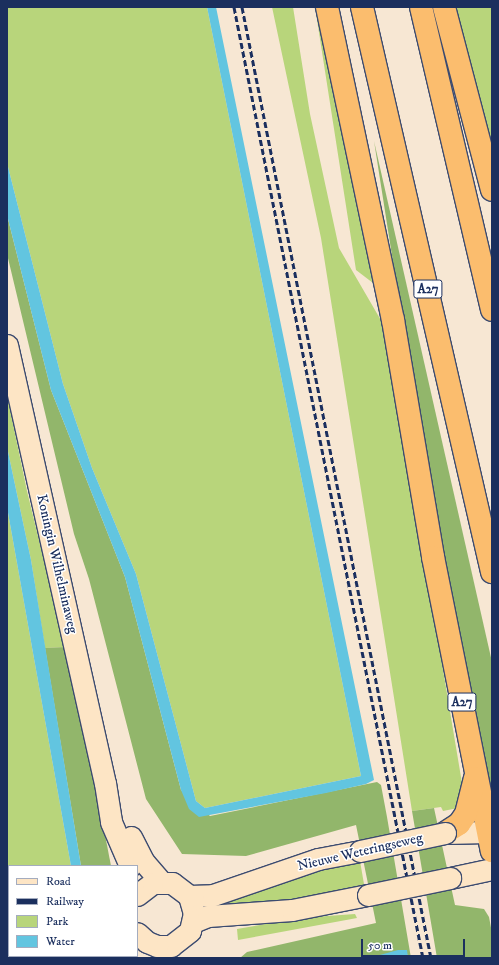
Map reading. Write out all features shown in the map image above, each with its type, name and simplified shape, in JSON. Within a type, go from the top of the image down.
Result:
[{"type":"highway","name":"A27","points":[[327,7],[393,320],[430,541],[490,842]]},
{"type":"highway","name":"A27","points":[[362,7],[492,572]]},
{"type":"highway","points":[[421,7],[492,310]]},
{"type":"highway","points":[[444,7],[492,190]]},
{"type":"highway","name":"A27","points":[[445,833],[458,824],[468,810],[476,771]]},
{"type":"main road","name":"Koningin Wilhelminaweg","points":[[7,345],[105,783],[111,822],[130,865]]},
{"type":"main road","name":"Koningin Wilhelminaweg","points":[[105,783],[143,861],[161,882]]},
{"type":"main road","name":"Nieuwe Weteringseweg","points":[[189,896],[213,896],[296,866],[445,833],[490,842]]},
{"type":"main road","points":[[193,922],[208,916],[292,910],[492,869]]},
{"type":"main road","points":[[138,890],[153,883],[161,882],[181,888],[189,896],[193,904],[193,922],[184,938],[168,952],[157,946],[144,944]]},
{"type":"green space","points":[[7,7],[207,7],[361,776],[205,808],[196,801],[136,574],[92,468],[63,384],[7,163]]},
{"type":"green space","points":[[272,7],[293,7],[310,114],[339,248],[386,329],[463,789],[458,808],[443,811],[441,807],[412,811],[321,238]]},
{"type":"green space","points":[[315,7],[319,7],[378,294],[373,283],[356,270]]},
{"type":"green space","points":[[454,7],[492,7],[492,146],[485,117]]},
{"type":"green space","points":[[374,141],[492,662],[492,802],[431,504]]},
{"type":"green space","points":[[7,215],[51,390],[125,577],[181,790],[210,816],[377,782],[381,785],[411,958],[408,958],[406,950],[369,958],[240,958],[247,952],[376,923],[356,825],[246,856],[182,854],[146,799],[89,579],[74,534],[7,254]]},
{"type":"green space","points":[[7,395],[27,491],[65,647],[45,648],[31,560],[7,447]]},
{"type":"green space","points":[[7,507],[71,865],[8,865],[8,957],[87,958],[7,958]]},
{"type":"green space","points":[[65,647],[97,793],[111,865],[81,865],[45,648]]},
{"type":"green space","points":[[434,808],[455,905],[484,909],[489,917],[492,933],[492,958],[437,958],[412,811]]},
{"type":"green space","points":[[360,861],[365,890],[231,909],[228,896],[299,872]]},
{"type":"green space","points":[[355,914],[357,918],[238,940],[237,929],[300,918]]},
{"type":"water","points":[[207,7],[216,7],[374,780],[366,784],[326,793],[199,817],[189,809],[181,790],[125,577],[51,390],[7,215],[7,163],[63,384],[92,468],[136,574],[196,801],[205,808],[361,776]]},
{"type":"water","points":[[7,447],[31,560],[81,865],[71,865],[7,507]]},
{"type":"water","points":[[398,950],[407,950],[408,958],[369,958]]},
{"type":"railway","points":[[234,7],[423,958]]},
{"type":"railway","points":[[242,7],[431,958]]}]
